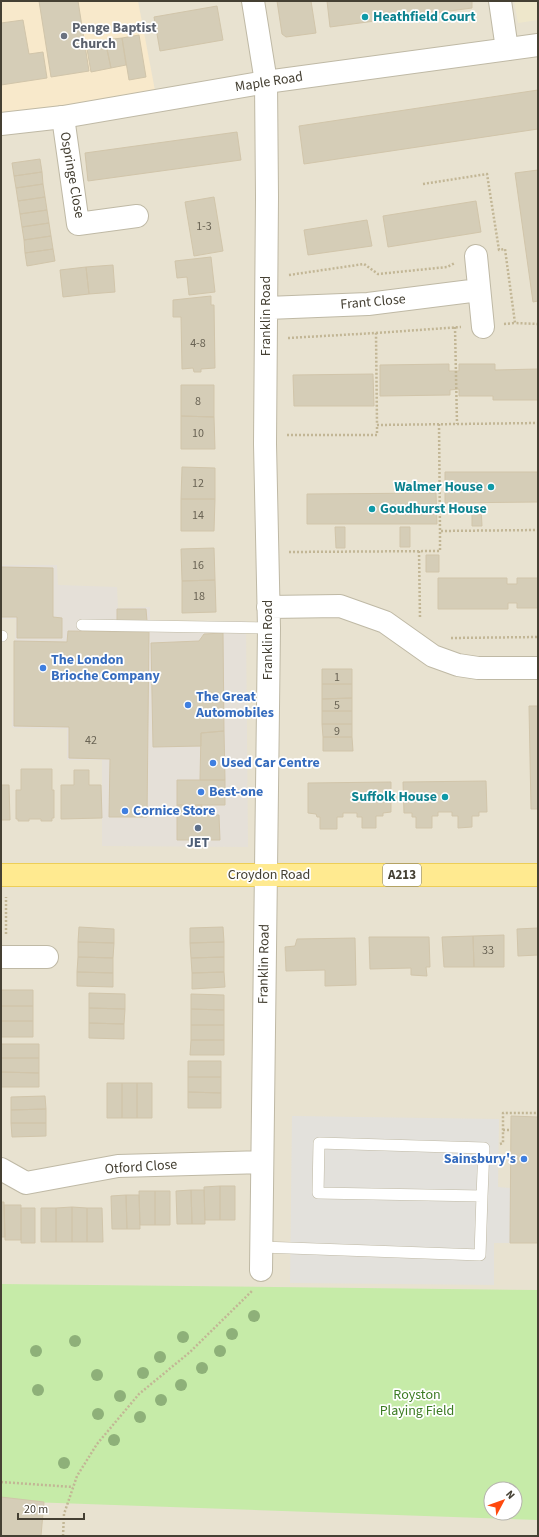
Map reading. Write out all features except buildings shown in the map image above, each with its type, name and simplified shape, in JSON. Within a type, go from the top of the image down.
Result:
[{"type":"main road","name":"Croydon Road","points":[[4,875],[538,875]]},
{"type":"street","name":"Franklin Road","points":[[253,1],[266,82],[267,308],[265,444],[269,628],[261,1270]]},
{"type":"street","points":[[500,1],[506,49]]},
{"type":"street","name":"Maple Road","points":[[1,124],[62,117],[266,82],[538,45]]},
{"type":"street","name":"Ospringe Close","points":[[62,117],[78,224],[137,216]]},
{"type":"street","points":[[476,256],[483,327]]},
{"type":"street","name":"Frant Close","points":[[267,308],[368,304],[479,290]]},
{"type":"street","points":[[268,607],[340,606],[385,622],[432,656],[458,665],[478,668],[538,668]]},
{"type":"street","points":[[3,957],[47,957]]},
{"type":"street","name":"Otford Close","points":[[1,1169],[26,1183],[118,1166],[262,1162]]},
{"type":"lane","points":[[82,626],[269,628]]},
{"type":"lane","points":[[262,1247],[480,1254],[484,1148],[319,1143],[318,1193],[482,1196]]},
{"type":"path","points":[[423,184],[487,174],[500,250]]},
{"type":"path","points":[[288,275],[364,264],[378,274],[447,266],[464,258],[499,253],[500,250],[505,249],[515,323]]},
{"type":"path","points":[[288,344],[288,337],[376,333],[455,327],[483,327],[515,323],[538,324]]},
{"type":"path","points":[[455,327],[458,424]]},
{"type":"path","points":[[286,428],[286,435],[377,435],[376,333]]},
{"type":"path","points":[[287,552],[440,551],[439,424]]},
{"type":"path","points":[[377,425],[538,424]]},
{"type":"path","points":[[440,531],[538,530]]},
{"type":"path","points":[[419,551],[420,619]]},
{"type":"path","points":[[443,638],[538,637]]},
{"type":"path","points":[[3,957],[4,875]]},
{"type":"path","points":[[484,1148],[496,1146],[502,1143],[503,1113],[538,1113]]},
{"type":"path","points":[[503,1130],[511,1130]]},
{"type":"path","points":[[63,1536],[64,1514],[77,1476],[97,1444],[139,1394],[190,1352],[257,1286],[261,1270]]},
{"type":"path","points":[[1,1482],[73,1487]]},
{"type":"shaded area","points":[[1,1],[538,1],[538,1536],[1,1536]]},
{"type":"shaded area","points":[[1,1],[138,1],[157,101],[1,124]]},
{"type":"shaded area","points":[[514,1],[538,1],[538,20],[518,23]]},
{"type":"shaded area","points":[[1,565],[57,565],[58,585],[117,587],[118,608],[150,607],[150,621],[246,621],[248,847],[102,846],[102,760],[67,760],[67,729],[12,728],[16,619],[1,619]]},
{"type":"shaded area","points":[[292,1116],[499,1119],[498,1187],[511,1188],[510,1243],[494,1243],[494,1285],[290,1283]]},
{"type":"green space","name":"Royston Playing Field","points":[[1,1284],[538,1290],[538,1520],[523,1519],[523,1481],[483,1481],[483,1518],[1,1501]]},
{"type":"place","name":"Heathfield Court","points":[[365,17]]},
{"type":"place","name":"Penge Baptist Church","points":[[64,36]]},
{"type":"place","name":"Walmer House","points":[[491,487]]},
{"type":"place","name":"Goudhurst House","points":[[372,509]]},
{"type":"place","name":"The London Brioche Company","points":[[43,668]]},
{"type":"place","name":"The Great Automobiles","points":[[188,705]]},
{"type":"place","name":"Used Car Centre","points":[[213,763]]},
{"type":"place","name":"Best-one","points":[[201,792]]},
{"type":"place","name":"Suffolk House","points":[[445,797]]},
{"type":"place","name":"Cornice Store","points":[[125,811]]},
{"type":"place","name":"JET","points":[[198,828]]},
{"type":"place","name":"Sainsbury's","points":[[524,1159]]}]
